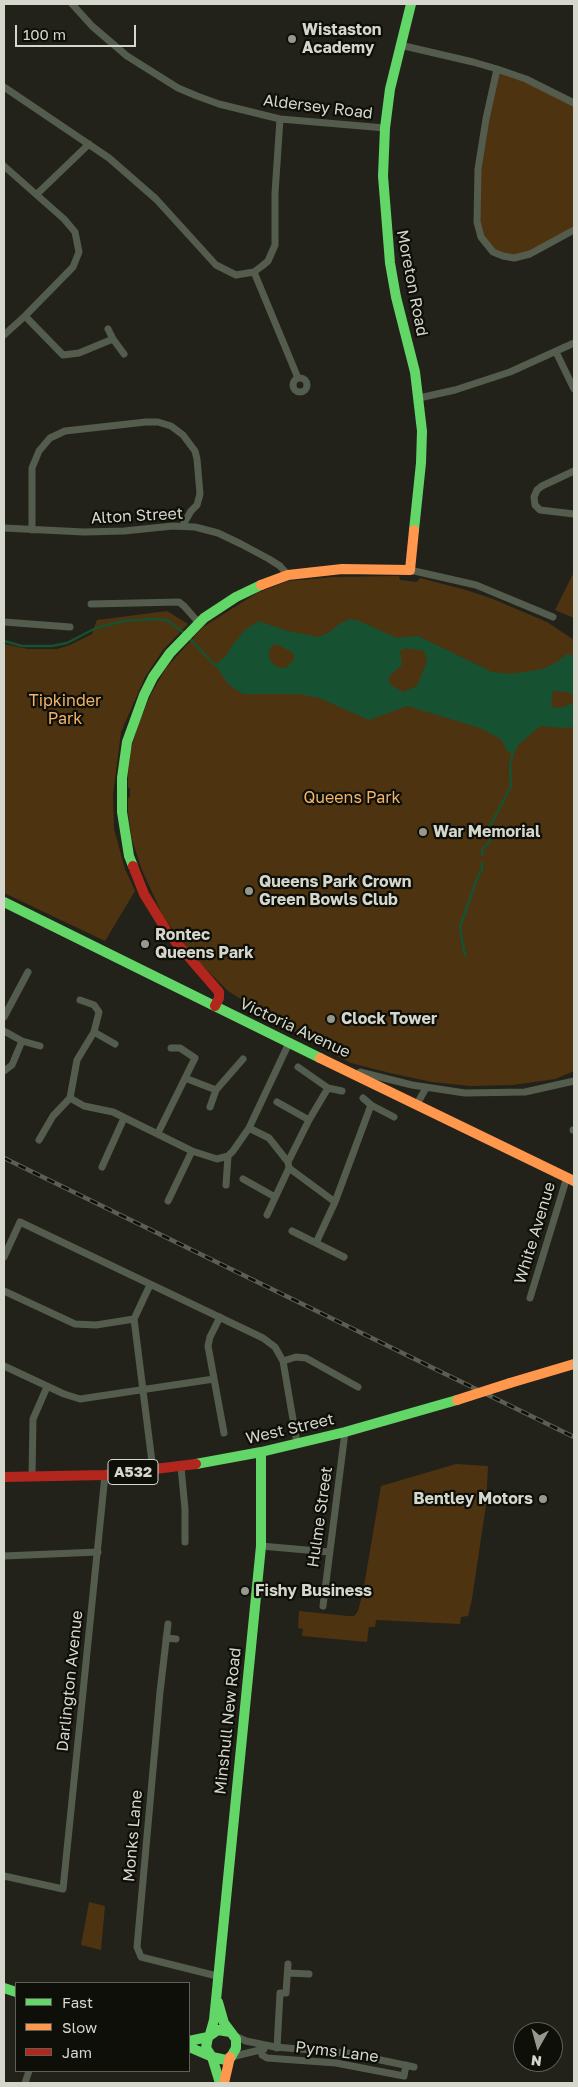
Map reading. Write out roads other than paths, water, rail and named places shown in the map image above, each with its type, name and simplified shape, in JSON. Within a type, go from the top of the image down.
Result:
[{"type":"street","name":"Aldersey Road","points":[[72,4],[92,26],[127,56],[178,88],[219,104],[280,119],[385,128]]},
{"type":"street","name":"Moreton Road","points":[[410,570],[422,454],[422,431],[415,372],[396,297],[388,246],[383,178],[385,128],[390,89],[411,4]]},
{"type":"street","points":[[400,45],[497,69],[526,80],[574,103]]},
{"type":"street","points":[[497,69],[486,118],[478,168],[477,222],[481,237],[493,252],[514,258],[530,254],[574,230]]},
{"type":"street","points":[[4,87],[89,144],[136,180],[156,199],[216,266],[236,275],[254,272],[268,261],[275,245],[275,193],[280,119]]},
{"type":"street","points":[[37,194],[89,144]]},
{"type":"street","points":[[4,166],[37,194],[75,232],[79,252],[73,267],[4,335]]},
{"type":"street","points":[[254,272],[298,378]]},
{"type":"street","points":[[25,316],[63,355],[79,353],[113,339]]},
{"type":"street","points":[[108,329],[124,354]]},
{"type":"street","points":[[418,398],[455,390],[510,372],[574,344]]},
{"type":"street","points":[[556,352],[574,389]]},
{"type":"street","points":[[32,530],[32,468],[39,451],[50,438],[65,431],[146,422],[158,422],[171,426],[183,435],[195,451],[200,494],[197,505],[183,525]]},
{"type":"street","points":[[574,471],[542,486],[537,490],[534,497],[535,505],[540,510],[574,514]]},
{"type":"street","name":"Alton Street","points":[[4,528],[106,532],[183,525],[204,528],[269,559],[280,566],[288,575]]},
{"type":"street","points":[[215,1006],[219,998],[219,992],[168,933],[144,894],[129,856],[122,812],[123,765],[132,726],[153,677],[180,641],[199,623],[236,597],[254,588],[288,575],[342,569],[410,570],[476,585],[553,617]]},
{"type":"street","points":[[91,604],[175,602],[184,606],[199,623]]},
{"type":"street","points":[[4,622],[70,627]]},
{"type":"street","name":"Victoria Avenue","points":[[4,902],[289,1044],[345,1068],[571,1179]]},
{"type":"street","points":[[4,1017],[28,972]]},
{"type":"street","points":[[39,1140],[53,1116],[70,1098],[77,1060],[94,1032],[99,1012],[94,1005],[80,1000]]},
{"type":"street","points":[[4,1031],[22,1041],[40,1046]]},
{"type":"street","points":[[94,1032],[115,1044]]},
{"type":"street","points":[[4,1071],[12,1065],[22,1041]]},
{"type":"street","points":[[226,1185],[228,1156],[249,1128],[289,1044]]},
{"type":"street","points":[[158,1133],[195,1058],[180,1048],[171,1048]]},
{"type":"street","points":[[210,1107],[216,1090],[243,1059]]},
{"type":"street","points":[[298,1067],[328,1088],[342,1091]]},
{"type":"street","points":[[345,1068],[426,1088],[465,1093],[505,1093],[545,1089],[574,1081]]},
{"type":"street","points":[[185,1078],[216,1090]]},
{"type":"street","points":[[267,1215],[309,1120],[328,1088]]},
{"type":"street","points":[[417,1104],[426,1088]]},
{"type":"street","points":[[70,1098],[84,1106],[113,1112],[192,1151],[218,1159],[228,1156]]},
{"type":"street","points":[[363,1098],[371,1105],[394,1116]]},
{"type":"street","points":[[277,1102],[309,1120]]},
{"type":"street","points":[[316,1243],[335,1202],[371,1105]]},
{"type":"street","points":[[102,1167],[124,1118]]},
{"type":"street","points":[[249,1128],[269,1138],[289,1165],[335,1202]]},
{"type":"street","points":[[168,1201],[192,1151]]},
{"type":"street","points":[[243,1179],[275,1197]]},
{"type":"street","name":"White Avenue","points":[[530,1298],[571,1179]]},
{"type":"street","points":[[4,1256],[20,1222],[270,1342],[283,1360],[297,1443]]},
{"type":"street","points":[[292,1231],[344,1257]]},
{"type":"street","points":[[150,1285],[134,1319],[153,1470]]},
{"type":"street","points":[[4,1291],[75,1324],[96,1325],[134,1319]]},
{"type":"street","points":[[220,1317],[210,1337],[208,1346],[224,1433]]},
{"type":"street","points":[[283,1360],[296,1357],[306,1358],[358,1387]]},
{"type":"street","name":"West Street","points":[[4,1477],[105,1475],[181,1467],[261,1452],[345,1432],[574,1364]]},
{"type":"street","points":[[4,1366],[72,1398],[80,1399],[214,1379]]},
{"type":"street","points":[[32,1476],[33,1419],[47,1387]]},
{"type":"street","name":"Hulme Street","points":[[323,1606],[345,1432]]},
{"type":"street","name":"Minshull New Road","points":[[209,2035],[216,1993],[261,1546],[261,1452]]},
{"type":"street","points":[[181,1467],[185,1509],[185,1542]]},
{"type":"street","name":"Darlington Avenue","points":[[4,1876],[62,1889],[105,1475]]},
{"type":"street","points":[[261,1546],[329,1552]]},
{"type":"street","points":[[4,1556],[98,1552]]},
{"type":"street","name":"Monks Lane","points":[[168,1624],[137,1947],[141,1957],[217,1976]]},
{"type":"street","points":[[166,1638],[176,1639]]},
{"type":"street","points":[[276,2047],[280,1993],[286,1993],[288,1964]]},
{"type":"street","points":[[288,1973],[310,1974]]},
{"type":"street","name":"Minshull New Road","points":[[216,1993],[222,2018],[232,2034]]},
{"type":"street","points":[[190,2041],[221,2029],[232,2034],[237,2044],[222,2083]]},
{"type":"street","name":"Pyms Lane","points":[[232,2034],[261,2047]]},
{"type":"street","points":[[209,2035],[206,2048],[222,2083]]},
{"type":"street","points":[[190,2047],[221,2060],[231,2057]]},
{"type":"street","name":"Pyms Lane","points":[[261,2047],[262,2055],[267,2058],[336,2063],[404,2076],[406,2065]]},
{"type":"street","name":"Pyms Lane","points":[[231,2057],[261,2047],[276,2047],[347,2054],[414,2067]]},
{"type":"waterway","points":[[4,641],[22,646],[52,646],[67,643],[96,628],[124,621],[151,619],[167,620],[184,633]]},
{"type":"waterway","points":[[188,637],[215,665]]},
{"type":"waterway","points":[[482,855],[482,850],[490,841],[490,826],[511,786],[510,765],[513,752]]},
{"type":"waterway","points":[[465,956],[460,927],[482,869],[482,863]]},
{"type":"railway","points":[[4,1158],[574,1437]]},
{"type":"place","name":"Wistaston Academy","points":[[292,39]]},
{"type":"place","name":"War Memorial","points":[[423,832]]},
{"type":"place","name":"Queens Park Crown Green Bowls Club","points":[[249,891]]},
{"type":"place","name":"Rontec Queens Park","points":[[145,944]]},
{"type":"place","name":"Clock Tower","points":[[331,1019]]},
{"type":"place","name":"Bentley Motors","points":[[543,1499]]},
{"type":"place","name":"Fishy Business","points":[[245,1591]]},
{"type":"park label","name":"Tipkinder Park","points":[[65,710]]},
{"type":"park label","name":"Queens Park","points":[[352,798]]}]
